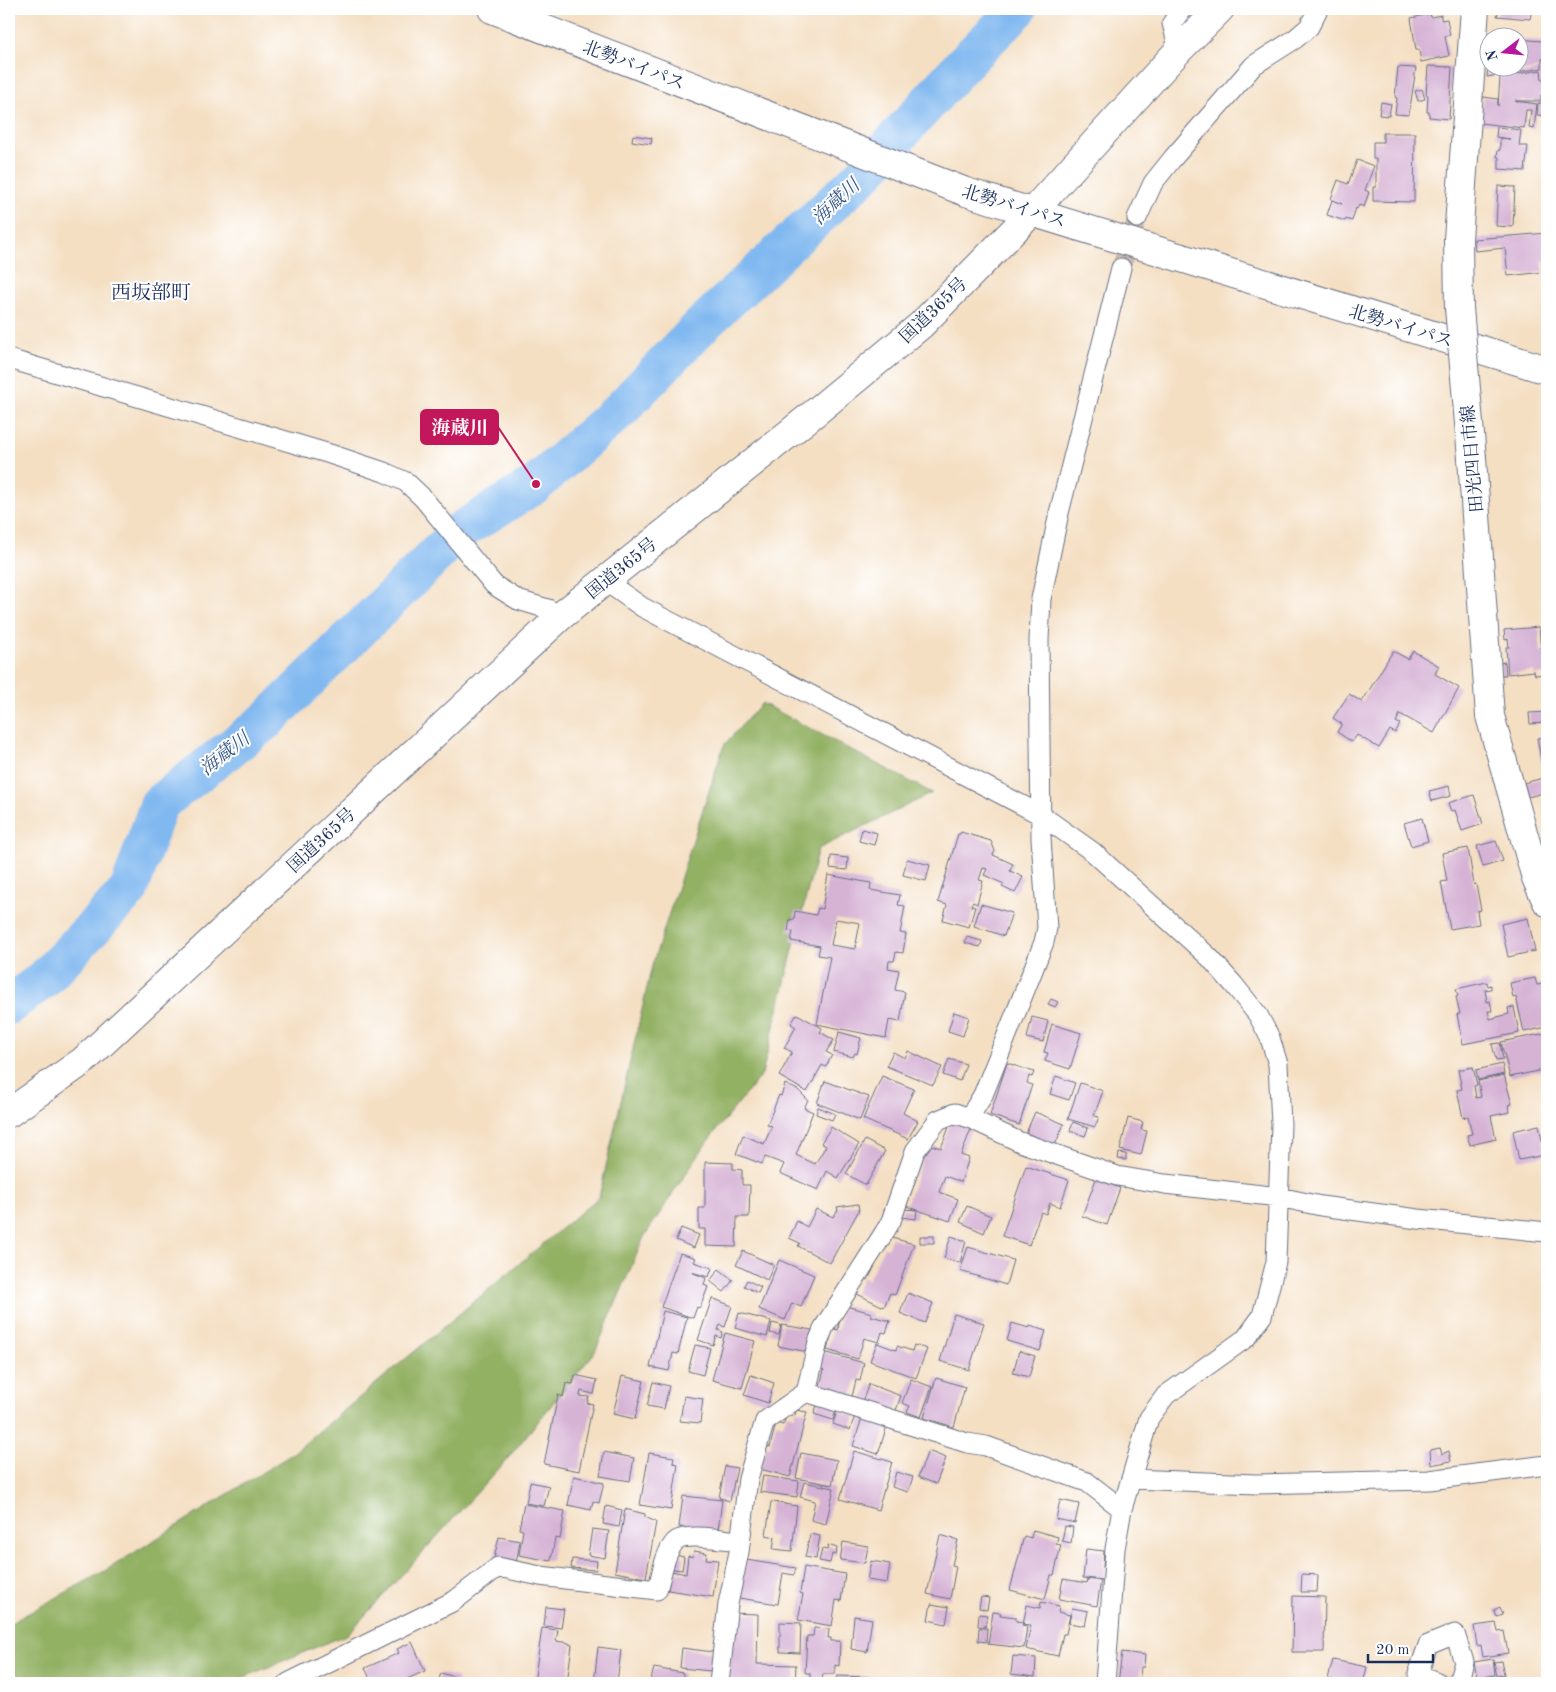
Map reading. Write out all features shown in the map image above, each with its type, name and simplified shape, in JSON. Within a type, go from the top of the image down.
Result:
[{"type":"main road","name":"北勢バイパス","points":[[492,9],[770,118],[966,192],[1547,370]]},
{"type":"main road","name":"国道365号","points":[[9,1113],[83,1061],[554,613],[605,581],[921,325],[1032,212],[1179,50],[1220,9]]},
{"type":"main road","name":"田光四日市線","points":[[1475,9],[1458,238],[1459,308],[1472,458],[1490,716],[1536,878],[1547,902]]},
{"type":"street","points":[[1179,50],[1172,23],[1182,9]]},
{"type":"street","points":[[1137,218],[1152,183],[1173,158],[1254,65],[1295,39],[1309,27],[1318,9]]},
{"type":"street","points":[[969,1118],[983,1095],[1044,942],[1046,912],[1041,815],[1039,640],[1041,599],[1059,513],[1121,268]]},
{"type":"street","points":[[9,358],[321,451],[375,469],[406,482],[426,503],[494,585],[518,600],[554,613]]},
{"type":"street","points":[[605,581],[642,607],[1041,815],[1093,852],[1209,957],[1258,1015],[1270,1038],[1278,1064],[1281,1124],[1276,1262],[1262,1316],[1246,1338],[1166,1395],[1156,1406],[1149,1418],[1122,1509],[1115,1549],[1105,1683]]},
{"type":"street","points":[[719,1683],[728,1604],[739,1552],[748,1479],[765,1421],[806,1392],[818,1342],[824,1327],[891,1221],[915,1151],[938,1120],[956,1113],[1020,1142],[1117,1176],[1165,1184],[1279,1197],[1321,1206],[1418,1220],[1547,1232]]},
{"type":"street","points":[[806,1392],[967,1443],[986,1446],[1087,1482],[1122,1509]]},
{"type":"street","points":[[1131,1479],[1256,1484],[1429,1480],[1547,1465]]},
{"type":"street","points":[[288,1683],[454,1601],[498,1567],[540,1576],[657,1590],[669,1551],[676,1541],[688,1537],[739,1541]]},
{"type":"street","points":[[1439,1683],[1418,1674],[1428,1645],[1454,1634],[1464,1662],[1458,1683]]},
{"type":"green space","points":[[762,703],[932,793],[818,849],[762,1074],[707,1142],[644,1237],[595,1352],[504,1463],[348,1634],[230,1683],[9,1683],[9,1624],[108,1569],[292,1454],[599,1197],[652,966],[724,745]]},
{"type":"building","points":[[1499,9],[1532,9],[1530,19],[1497,16]]},
{"type":"building","points":[[1430,14],[1431,17],[1441,15],[1441,20],[1447,19],[1450,35],[1445,36],[1449,56],[1421,62],[1419,50],[1416,50],[1411,18]]},
{"type":"building","points":[[1528,40],[1547,40],[1547,57],[1542,59],[1542,68],[1528,70]]},
{"type":"building","points":[[1428,66],[1452,67],[1449,119],[1429,117],[1429,112],[1427,112]]},
{"type":"building","points":[[1398,67],[1416,68],[1409,115],[1395,114]]},
{"type":"building","points":[[1541,70],[1542,79],[1546,79],[1546,96],[1541,95],[1541,101],[1515,101],[1537,104],[1534,129],[1529,128],[1531,110],[1526,110],[1524,128],[1480,123],[1483,97],[1498,99],[1498,106],[1500,78],[1528,78],[1528,72]]},
{"type":"building","points":[[1422,89],[1425,99],[1418,101],[1415,91]]},
{"type":"building","points":[[1381,102],[1391,104],[1389,116],[1379,115]]},
{"type":"building","points":[[1538,103],[1547,104],[1547,116],[1537,115]]},
{"type":"building","points":[[1497,127],[1521,130],[1519,146],[1528,146],[1525,171],[1499,169],[1499,157],[1497,157],[1498,150],[1500,150],[1500,138],[1510,139],[1496,137]]},
{"type":"building","points":[[1383,133],[1415,133],[1414,202],[1373,201],[1373,187],[1376,187],[1376,159],[1373,159],[1373,142],[1383,142]]},
{"type":"building","points":[[633,135],[652,138],[651,144],[632,141]]},
{"type":"building","points":[[1357,160],[1374,166],[1365,190],[1369,192],[1364,207],[1359,205],[1356,208],[1352,221],[1346,219],[1345,221],[1327,215],[1332,200],[1342,204],[1331,199],[1338,180],[1348,184]]},
{"type":"building","points":[[1498,186],[1515,187],[1513,227],[1496,226]]},
{"type":"building","points":[[1547,233],[1547,261],[1542,261],[1544,272],[1508,276],[1505,248],[1475,251],[1474,239]]},
{"type":"building","points":[[1539,627],[1541,653],[1547,652],[1547,674],[1535,675],[1534,671],[1508,674],[1506,647],[1509,647],[1508,639],[1505,640],[1504,630]]},
{"type":"building","points":[[1393,651],[1408,659],[1413,651],[1439,666],[1435,674],[1459,688],[1434,733],[1400,714],[1396,722],[1400,724],[1395,733],[1390,730],[1379,748],[1357,735],[1352,742],[1337,732],[1342,724],[1333,718],[1349,694],[1362,702]]},
{"type":"building","points":[[1505,662],[1506,675],[1501,675],[1500,663]]},
{"type":"building","points":[[1547,712],[1547,723],[1530,724],[1529,713]]},
{"type":"building","points":[[1547,737],[1547,770],[1543,771],[1537,738]]},
{"type":"building","points":[[1547,777],[1547,792],[1528,797],[1524,783]]},
{"type":"building","points":[[1449,786],[1451,796],[1432,801],[1429,791]]},
{"type":"building","points":[[1474,795],[1483,824],[1462,831],[1455,810],[1451,811],[1448,803]]},
{"type":"building","points":[[1422,818],[1428,841],[1411,846],[1404,823]]},
{"type":"building","points":[[862,829],[877,833],[874,845],[859,841]]},
{"type":"building","points":[[961,832],[991,841],[995,851],[993,855],[1013,864],[1010,871],[1023,877],[1015,893],[1002,887],[1004,884],[984,875],[987,869],[983,868],[979,880],[983,881],[977,904],[973,902],[971,906],[975,907],[969,927],[943,920],[947,905],[938,902],[958,834]]},
{"type":"building","points":[[1496,841],[1503,861],[1483,867],[1477,846]]},
{"type":"building","points":[[1468,848],[1474,885],[1476,884],[1481,910],[1477,911],[1479,924],[1450,929],[1441,882],[1447,881],[1442,853]]},
{"type":"building","points":[[831,856],[848,858],[847,870],[830,868]]},
{"type":"building","points":[[907,859],[930,865],[926,881],[903,875]]},
{"type":"building","points":[[828,875],[871,883],[870,890],[900,895],[898,905],[905,906],[900,933],[906,934],[903,953],[896,952],[894,961],[889,961],[888,968],[899,970],[895,990],[905,992],[900,1022],[889,1020],[886,1038],[817,1024],[830,957],[818,955],[820,946],[791,941],[793,932],[788,931],[790,919],[794,920],[795,911],[816,915],[818,908],[822,909]],"holes":[[[836,919],[860,923],[855,949],[831,945]]]},
{"type":"building","points":[[981,904],[1012,913],[1004,936],[974,926]]},
{"type":"building","points":[[1528,918],[1535,951],[1508,957],[1501,924]]},
{"type":"building","points":[[967,937],[982,941],[980,947],[965,943]]},
{"type":"building","points":[[1535,978],[1537,985],[1543,984],[1547,1002],[1547,1027],[1524,1032],[1516,997],[1513,998],[1510,983]]},
{"type":"building","points":[[1487,982],[1488,986],[1491,985],[1491,989],[1485,990],[1487,1002],[1490,1001],[1492,1011],[1488,1011],[1490,1019],[1509,1014],[1508,1008],[1514,1007],[1519,1033],[1463,1044],[1457,1014],[1460,1014],[1456,989]]},
{"type":"building","points":[[1051,999],[1058,1002],[1055,1007],[1048,1004]]},
{"type":"building","points":[[954,1012],[969,1017],[963,1036],[948,1031]]},
{"type":"building","points":[[797,1014],[822,1028],[820,1032],[834,1040],[826,1052],[832,1055],[826,1067],[822,1065],[807,1092],[779,1076],[792,1052],[784,1048],[796,1027],[791,1024]]},
{"type":"building","points":[[1032,1017],[1048,1021],[1043,1042],[1027,1038]]},
{"type":"building","points":[[1052,1024],[1081,1033],[1070,1069],[1045,1061],[1048,1053],[1044,1052]]},
{"type":"building","points":[[839,1032],[861,1038],[857,1054],[855,1053],[853,1057],[834,1052]]},
{"type":"building","points":[[1546,1033],[1547,1069],[1510,1077],[1501,1042]]},
{"type":"building","points":[[1500,1043],[1503,1059],[1496,1060],[1492,1044]]},
{"type":"building","points":[[908,1051],[942,1067],[933,1085],[886,1066],[893,1052],[905,1058]]},
{"type":"building","points":[[949,1059],[966,1064],[960,1081],[943,1075]]},
{"type":"building","points":[[1007,1063],[1034,1072],[1032,1077],[1029,1076],[1027,1083],[1032,1085],[1019,1125],[990,1115]]},
{"type":"building","points":[[1502,1064],[1504,1074],[1478,1080],[1476,1070]]},
{"type":"building","points":[[1473,1067],[1477,1085],[1474,1086],[1476,1098],[1481,1097],[1478,1081],[1504,1075],[1512,1104],[1509,1105],[1510,1112],[1491,1116],[1496,1139],[1470,1145],[1467,1135],[1472,1134],[1468,1116],[1463,1118],[1457,1090],[1462,1089],[1458,1070]]},
{"type":"building","points":[[882,1076],[914,1089],[903,1113],[918,1121],[908,1139],[863,1119]]},
{"type":"building","points":[[1056,1076],[1075,1083],[1069,1100],[1050,1094]]},
{"type":"building","points":[[825,1081],[869,1097],[860,1120],[817,1103]]},
{"type":"building","points":[[1080,1083],[1103,1091],[1094,1116],[1099,1117],[1095,1127],[1068,1119]]},
{"type":"building","points":[[785,1084],[798,1090],[808,1100],[804,1108],[813,1112],[796,1155],[815,1164],[826,1146],[821,1143],[831,1127],[859,1144],[838,1178],[827,1171],[818,1190],[780,1173],[784,1164],[765,1157],[762,1164],[736,1154],[743,1135],[764,1144],[772,1126],[767,1125]]},
{"type":"building","points":[[818,1107],[835,1114],[832,1120],[816,1114]]},
{"type":"building","points":[[1035,1112],[1064,1124],[1055,1145],[1026,1133]]},
{"type":"building","points":[[1128,1118],[1143,1122],[1141,1130],[1147,1131],[1141,1155],[1120,1150]]},
{"type":"building","points":[[951,1122],[971,1129],[961,1155],[969,1158],[961,1182],[945,1176],[939,1192],[958,1199],[950,1221],[906,1206],[928,1144],[941,1148]]},
{"type":"building","points":[[1073,1122],[1088,1128],[1085,1136],[1070,1131]]},
{"type":"building","points":[[1539,1125],[1545,1155],[1519,1160],[1513,1131]]},
{"type":"building","points":[[865,1140],[885,1151],[866,1185],[846,1174]]},
{"type":"building","points":[[1119,1153],[1126,1154],[1126,1160],[1118,1159]]},
{"type":"building","points":[[705,1162],[733,1163],[733,1169],[742,1170],[742,1185],[750,1185],[749,1217],[737,1217],[736,1247],[705,1246],[705,1229],[699,1229],[699,1208],[705,1208]]},
{"type":"building","points":[[1026,1166],[1069,1180],[1060,1207],[1050,1203],[1046,1214],[1041,1212],[1029,1245],[1002,1236]]},
{"type":"building","points":[[1096,1179],[1120,1188],[1107,1225],[1082,1216]]},
{"type":"building","points":[[858,1204],[859,1210],[830,1263],[798,1246],[800,1243],[789,1238],[797,1221],[807,1227],[816,1209],[833,1217],[838,1210],[837,1207]]},
{"type":"building","points":[[967,1206],[991,1216],[984,1233],[960,1222]]},
{"type":"building","points":[[902,1209],[917,1210],[916,1219],[901,1217]]},
{"type":"building","points":[[681,1228],[699,1235],[694,1248],[676,1240]]},
{"type":"building","points":[[920,1236],[934,1236],[934,1243],[920,1243]]},
{"type":"building","points":[[951,1236],[966,1241],[960,1263],[944,1258]]},
{"type":"building","points":[[892,1238],[914,1244],[895,1295],[890,1293],[884,1307],[855,1293],[863,1277],[868,1280],[884,1247],[887,1248]]},
{"type":"building","points":[[968,1247],[1013,1260],[1006,1285],[960,1271]]},
{"type":"building","points":[[743,1251],[774,1265],[767,1280],[736,1265]]},
{"type":"building","points":[[680,1253],[696,1258],[694,1262],[712,1268],[709,1277],[691,1272],[706,1278],[704,1285],[708,1287],[700,1308],[697,1307],[693,1318],[661,1307]]},
{"type":"building","points":[[779,1260],[814,1275],[801,1307],[792,1303],[785,1320],[759,1309]]},
{"type":"building","points":[[719,1269],[733,1280],[724,1292],[710,1281]]},
{"type":"building","points":[[747,1280],[761,1287],[758,1293],[744,1286]]},
{"type":"building","points":[[908,1293],[933,1303],[925,1323],[900,1313]]},
{"type":"building","points":[[712,1298],[732,1306],[725,1327],[720,1325],[718,1330],[723,1332],[721,1338],[716,1336],[713,1345],[698,1340]]},
{"type":"building","points":[[846,1306],[872,1313],[871,1316],[890,1321],[886,1333],[882,1332],[879,1342],[864,1338],[858,1359],[827,1350],[833,1329],[838,1330],[841,1311]]},
{"type":"building","points":[[663,1311],[687,1317],[678,1354],[673,1353],[669,1371],[650,1367]]},
{"type":"building","points":[[739,1313],[771,1321],[767,1337],[735,1328]]},
{"type":"building","points":[[954,1314],[984,1323],[969,1370],[940,1361]]},
{"type":"building","points":[[772,1323],[781,1325],[779,1335],[770,1333]]},
{"type":"building","points":[[1012,1323],[1046,1331],[1040,1351],[1007,1341]]},
{"type":"building","points":[[782,1325],[812,1330],[808,1352],[778,1346]]},
{"type":"building","points":[[725,1333],[755,1341],[742,1388],[712,1380]]},
{"type":"building","points":[[877,1343],[896,1350],[897,1346],[912,1351],[914,1345],[927,1349],[916,1378],[870,1361]]},
{"type":"building","points":[[695,1345],[710,1348],[703,1375],[688,1371]]},
{"type":"building","points":[[1019,1351],[1035,1356],[1029,1377],[1013,1373]]},
{"type":"building","points":[[824,1352],[864,1363],[860,1381],[856,1380],[852,1397],[819,1389],[824,1370],[819,1368]]},
{"type":"building","points":[[575,1375],[597,1380],[594,1394],[581,1391],[580,1396],[589,1397],[587,1403],[593,1404],[579,1471],[544,1464],[558,1395],[563,1397],[566,1383],[573,1384]]},
{"type":"building","points":[[751,1375],[774,1383],[768,1403],[744,1395]]},
{"type":"building","points":[[622,1376],[644,1381],[635,1419],[613,1414]]},
{"type":"building","points":[[936,1378],[965,1387],[954,1427],[924,1418]]},
{"type":"building","points":[[911,1379],[932,1387],[921,1417],[907,1412],[910,1406],[902,1403]]},
{"type":"building","points":[[653,1382],[669,1386],[664,1409],[647,1406]]},
{"type":"building","points":[[869,1384],[901,1396],[894,1416],[861,1404]]},
{"type":"building","points":[[684,1396],[703,1399],[700,1423],[680,1421]]},
{"type":"building","points":[[819,1400],[837,1406],[833,1420],[814,1414]]},
{"type":"building","points":[[796,1410],[807,1412],[790,1477],[760,1469],[766,1446],[770,1447],[776,1423],[783,1425],[787,1414],[795,1416]]},
{"type":"building","points":[[837,1411],[855,1416],[850,1430],[833,1424]]},
{"type":"building","points":[[862,1418],[887,1426],[878,1454],[853,1446]]},
{"type":"building","points":[[1440,1448],[1442,1454],[1449,1451],[1451,1461],[1431,1465],[1430,1450]]},
{"type":"building","points":[[854,1451],[892,1462],[878,1510],[840,1499]]},
{"type":"building","points":[[928,1451],[946,1458],[936,1484],[918,1477]]},
{"type":"building","points":[[604,1452],[634,1458],[630,1481],[600,1476]]},
{"type":"building","points":[[649,1453],[674,1457],[673,1463],[678,1464],[671,1510],[640,1505]]},
{"type":"building","points":[[801,1453],[837,1460],[832,1485],[796,1478]]},
{"type":"building","points":[[725,1466],[737,1468],[730,1501],[719,1498]]},
{"type":"building","points":[[896,1472],[913,1477],[908,1492],[892,1487]]},
{"type":"building","points":[[574,1476],[604,1483],[599,1503],[593,1501],[591,1510],[568,1505]]},
{"type":"building","points":[[763,1476],[799,1481],[797,1497],[760,1492]]},
{"type":"building","points":[[530,1482],[549,1486],[544,1506],[526,1503]]},
{"type":"building","points":[[804,1482],[834,1488],[826,1524],[811,1520],[815,1501],[800,1497]]},
{"type":"building","points":[[683,1496],[722,1500],[718,1531],[679,1527]]},
{"type":"building","points":[[1060,1500],[1079,1504],[1075,1523],[1056,1519]]},
{"type":"building","points":[[771,1502],[797,1506],[792,1551],[773,1549],[775,1537],[766,1535]]},
{"type":"building","points":[[524,1504],[565,1511],[560,1539],[555,1538],[551,1561],[519,1555],[523,1530],[519,1529]]},
{"type":"building","points":[[606,1506],[622,1510],[619,1527],[603,1524]]},
{"type":"building","points":[[625,1509],[645,1514],[645,1517],[656,1522],[646,1578],[615,1572]]},
{"type":"building","points":[[1065,1526],[1073,1527],[1071,1543],[1062,1541]]},
{"type":"building","points":[[592,1529],[609,1531],[605,1558],[588,1555]]},
{"type":"building","points":[[1033,1530],[1058,1537],[1056,1544],[1061,1545],[1054,1575],[1051,1575],[1045,1599],[1010,1590],[1024,1536],[1031,1538]]},
{"type":"building","points":[[810,1534],[820,1536],[816,1559],[805,1557]]},
{"type":"building","points":[[940,1535],[958,1540],[952,1565],[956,1566],[950,1599],[927,1594]]},
{"type":"building","points":[[499,1537],[520,1541],[516,1563],[494,1558]]},
{"type":"building","points":[[843,1542],[868,1546],[865,1563],[840,1560]]},
{"type":"building","points":[[828,1545],[837,1548],[836,1555],[832,1554],[830,1563],[819,1561],[822,1549],[827,1550]]},
{"type":"building","points":[[1086,1549],[1104,1551],[1104,1580],[1083,1578]]},
{"type":"building","points":[[694,1551],[707,1553],[706,1559],[718,1560],[713,1597],[668,1590],[671,1571],[686,1574],[688,1556],[693,1557]]},
{"type":"building","points":[[675,1555],[684,1557],[682,1570],[673,1569]]},
{"type":"building","points":[[572,1559],[597,1561],[596,1570],[571,1568]]},
{"type":"building","points":[[746,1560],[796,1568],[794,1575],[783,1573],[778,1604],[739,1598]]},
{"type":"building","points":[[871,1561],[890,1564],[887,1583],[867,1580]]},
{"type":"building","points":[[804,1567],[845,1574],[841,1601],[836,1600],[832,1626],[798,1620],[803,1594],[800,1593]]},
{"type":"building","points":[[1302,1574],[1318,1575],[1317,1592],[1301,1592]]},
{"type":"building","points":[[1063,1579],[1087,1583],[1088,1579],[1101,1581],[1097,1606],[1059,1599]]},
{"type":"building","points":[[1293,1596],[1325,1597],[1324,1652],[1292,1652]]},
{"type":"building","points":[[981,1597],[989,1598],[987,1610],[979,1608]]},
{"type":"building","points":[[1041,1602],[1059,1606],[1058,1612],[1070,1615],[1058,1656],[1026,1649],[1031,1625],[1023,1624],[1027,1605],[1040,1608]]},
{"type":"building","points":[[931,1604],[949,1607],[946,1624],[928,1620]]},
{"type":"building","points":[[546,1607],[564,1609],[561,1628],[544,1626]]},
{"type":"building","points":[[1500,1607],[1503,1615],[1497,1617],[1494,1610]]},
{"type":"building","points":[[1072,1608],[1088,1611],[1085,1626],[1069,1623]]},
{"type":"building","points":[[993,1612],[1016,1617],[1016,1621],[1023,1622],[1022,1625],[1027,1626],[1024,1648],[988,1644]]},
{"type":"building","points":[[731,1613],[758,1614],[757,1664],[796,1665],[795,1683],[729,1683]]},
{"type":"building","points":[[979,1614],[987,1615],[985,1627],[978,1626]]},
{"type":"building","points":[[854,1616],[872,1619],[867,1652],[851,1649]]},
{"type":"building","points":[[780,1622],[801,1623],[800,1653],[780,1652]]},
{"type":"building","points":[[1496,1623],[1498,1632],[1504,1631],[1508,1653],[1483,1657],[1481,1645],[1477,1646],[1474,1626]]},
{"type":"building","points":[[542,1628],[558,1630],[556,1641],[572,1645],[567,1683],[534,1683]]},
{"type":"building","points":[[814,1628],[829,1629],[828,1638],[831,1638],[831,1641],[840,1641],[839,1666],[835,1665],[835,1674],[823,1674],[822,1681],[810,1681],[810,1673],[805,1673],[807,1636],[813,1636]]},
{"type":"building","points":[[979,1628],[987,1628],[986,1642],[978,1641]]},
{"type":"building","points":[[412,1642],[425,1671],[398,1683],[372,1683],[365,1668],[399,1653],[397,1649]]},
{"type":"building","points":[[598,1647],[621,1650],[617,1683],[594,1683]]},
{"type":"building","points":[[682,1648],[713,1652],[711,1671],[680,1668]]},
{"type":"building","points":[[1122,1652],[1145,1655],[1144,1667],[1141,1667],[1139,1683],[1118,1683]]},
{"type":"building","points":[[1013,1656],[1036,1658],[1035,1677],[1011,1674]]},
{"type":"building","points":[[1493,1659],[1495,1675],[1477,1678],[1474,1662]]},
{"type":"building","points":[[1333,1660],[1367,1667],[1363,1683],[1345,1683],[1328,1679]]},
{"type":"building","points":[[1501,1661],[1504,1675],[1497,1676],[1494,1662]]},
{"type":"building","points":[[654,1668],[683,1673],[683,1680],[675,1679],[675,1683],[650,1683]]},
{"type":"building","points":[[441,1673],[458,1678],[456,1683],[438,1683]]},
{"type":"building","points":[[837,1676],[869,1677],[869,1683],[836,1683]]},
{"type":"building","points":[[1014,1678],[1037,1680],[1037,1683],[1013,1683]]},
{"type":"waterway","name":"海蔵川","points":[[9,1005],[44,979],[129,890],[159,804],[267,720],[460,531],[536,484],[621,409],[703,324],[866,172],[962,65],[1018,9]]},
{"type":"tunnel","points":[[1121,268],[1137,218]]},
{"type":"place","name":"海蔵川","points":[[536,484]]},
{"type":"district","name":"西坂部町","points":[[151,292]]}]
